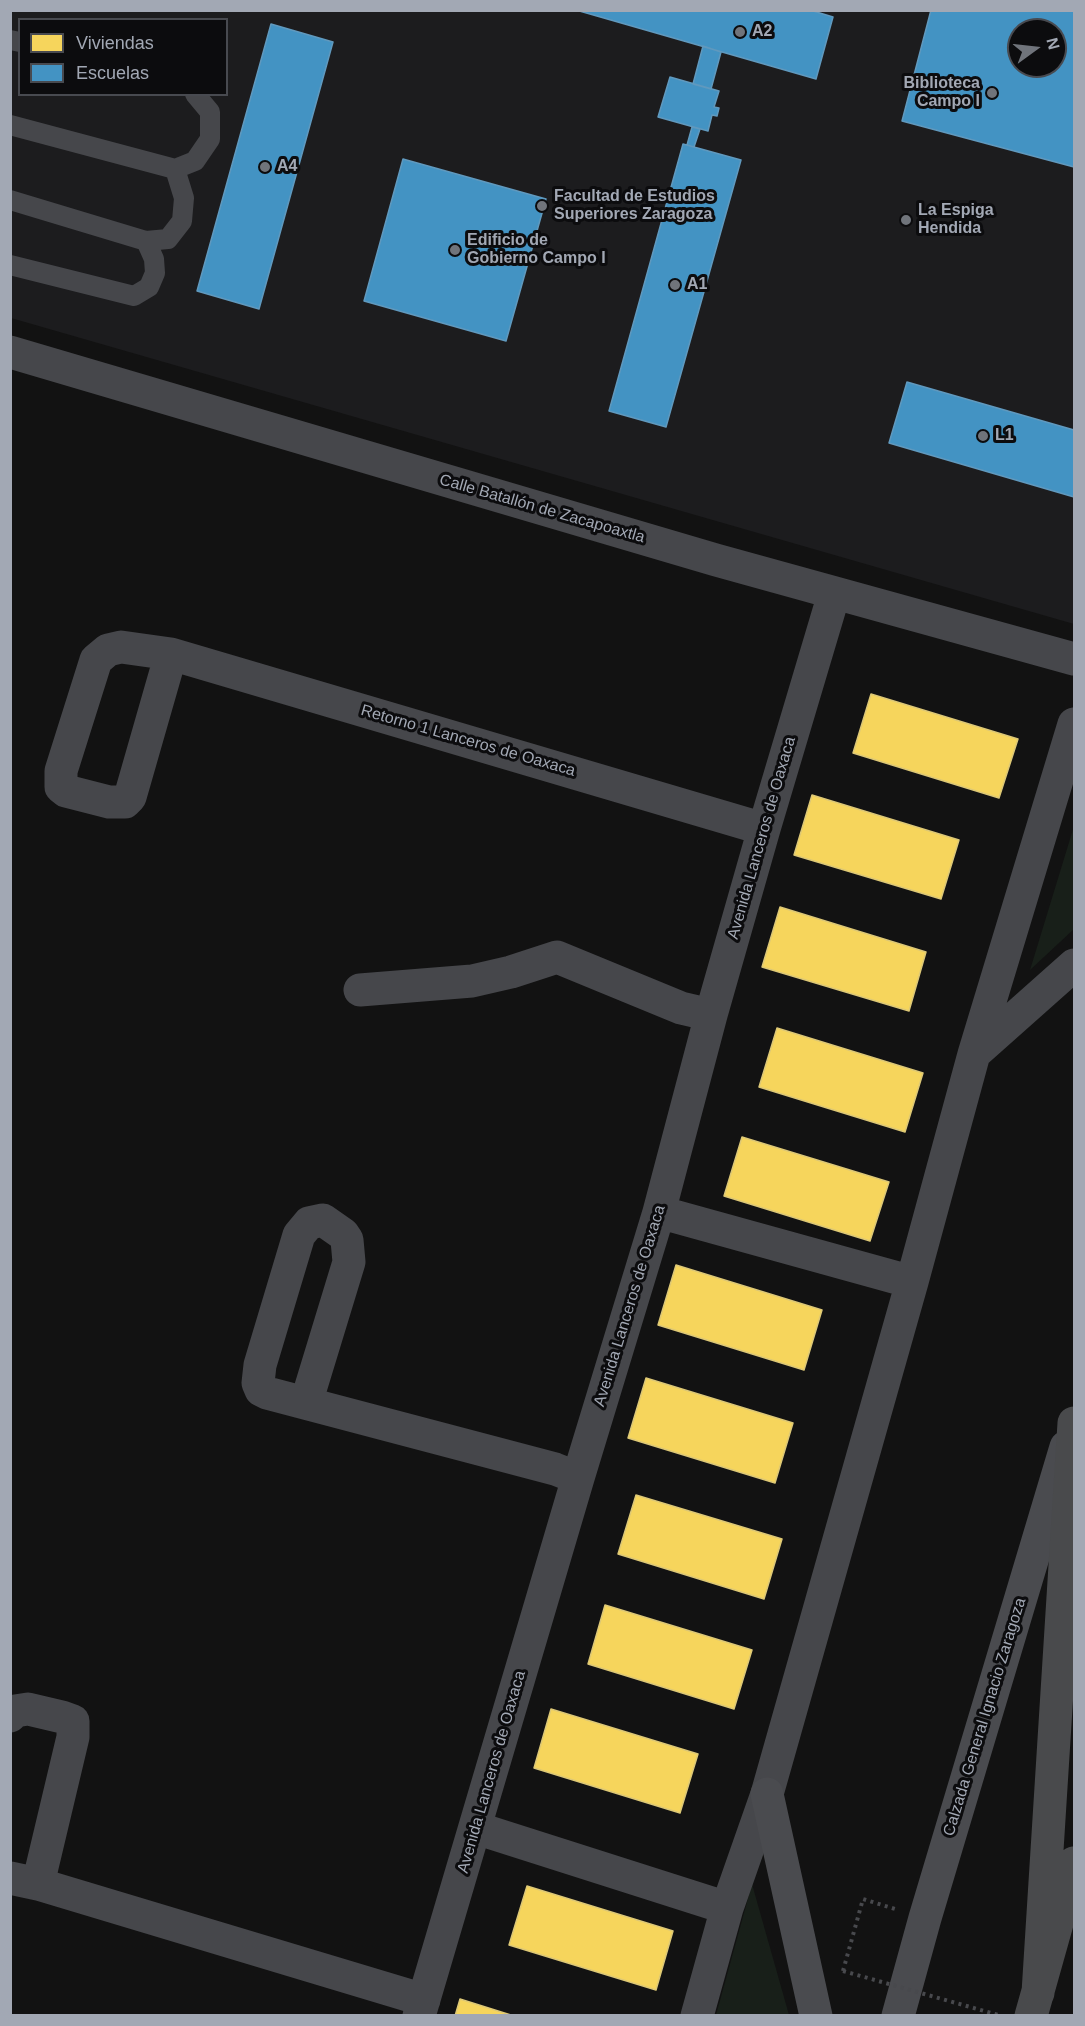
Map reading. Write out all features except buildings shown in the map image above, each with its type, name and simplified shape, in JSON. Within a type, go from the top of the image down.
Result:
[{"type":"highway","points":[[1034,2004],[1074,1421]]},
{"type":"highway","points":[[1034,2004],[1074,1863]]},
{"type":"main road","name":"Calzada General Ignacio Zaragoza","points":[[898,2016],[928,1907],[1074,1421]]},
{"type":"main road","points":[[767,1794],[816,2016]]},
{"type":"street","name":"Calle Batallón de Zacapoaxtla","points":[[10,352],[834,594],[1074,659]]},
{"type":"street","name":"Avenida Lanceros de Oaxaca","points":[[421,2008],[659,1212],[711,1015],[834,594]]},
{"type":"street","name":"Retorno 1 Lanceros de Oaxaca","points":[[171,654],[130,797],[125,802],[117,802],[66,791],[61,787],[61,771],[96,660],[108,650],[121,647],[171,654],[764,829]]},
{"type":"street","points":[[697,2016],[728,1908],[767,1794],[974,1054],[1074,724]]},
{"type":"street","points":[[360,990],[472,981],[511,972],[557,957],[681,1008],[711,1015]]},
{"type":"street","points":[[974,1054],[1074,965]]},
{"type":"street","points":[[659,1212],[912,1282]]},
{"type":"street","points":[[306,1403],[349,1262],[347,1240],[343,1234],[323,1220],[309,1223],[299,1235],[258,1374],[261,1390],[267,1393],[555,1469],[578,1478]]},
{"type":"street","points":[[12,1711],[28,1709],[68,1718],[73,1721],[74,1729],[24,1881],[421,2008]]},
{"type":"street","points":[[476,1828],[728,1908]]},
{"type":"lane","points":[[10,125],[175,169],[195,161],[210,139],[210,112],[197,96]]},
{"type":"lane","points":[[10,200],[146,242],[168,239],[182,221],[184,198],[175,169]]},
{"type":"lane","points":[[10,265],[134,296],[149,287],[155,273],[154,259],[146,242]]},
{"type":"path","points":[[862,1899],[843,1971],[1002,2016]]},
{"type":"shaded area","name":"Facultad de Estudios Superiores Zaragoza","points":[[10,11],[1074,11],[1074,624],[11,318]]},
{"type":"shaded area","points":[[1074,826],[1074,929],[1030,970]]},
{"type":"shaded area","points":[[752,1884],[789,2015],[716,2015]]},
{"type":"place","name":"A2","points":[[740,32]]},
{"type":"place","name":"Biblioteca Campo I","points":[[992,93]]},
{"type":"place","name":"A4","points":[[265,167]]},
{"type":"place","name":"Facultad de Estudios Superiores Zaragoza","points":[[542,206]]},
{"type":"place","name":"La Espiga Hendida","points":[[906,220]]},
{"type":"place","name":"Edificio de Gobierno Campo I","points":[[455,250]]},
{"type":"place","name":"A1","points":[[675,285]]},
{"type":"place","name":"L1","points":[[983,436]]}]
